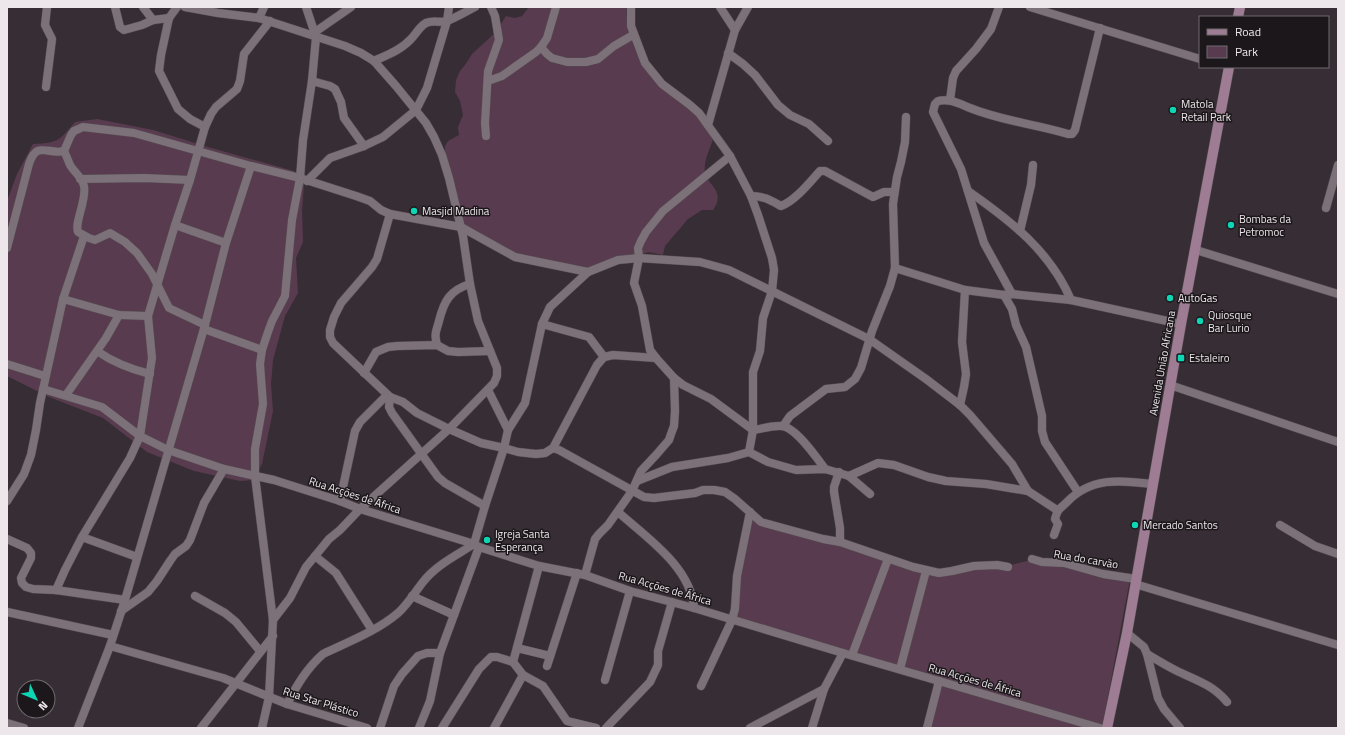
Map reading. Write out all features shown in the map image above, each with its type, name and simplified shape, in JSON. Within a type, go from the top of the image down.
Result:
[{"type":"main road","name":"Avenida União Africana","points":[[1107,728],[1127,633],[1152,484],[1196,250],[1228,68]]},
{"type":"street","points":[[115,7],[118,22],[122,29],[142,25],[153,20],[169,18]]},
{"type":"street","points":[[143,7],[153,20]]},
{"type":"street","points":[[177,7],[169,18],[161,55],[160,71],[178,109],[190,119],[205,127]]},
{"type":"street","points":[[185,7],[270,21],[302,33],[315,34],[361,53],[374,61],[416,110],[434,137],[442,155],[461,227],[470,284],[480,329],[497,368],[497,376],[488,390],[449,430],[360,509],[329,539],[306,567],[290,598],[273,620]]},
{"type":"street","points":[[259,18],[264,7]]},
{"type":"street","points":[[262,728],[269,697],[273,620],[255,476],[255,443],[263,404],[260,364],[262,350],[272,321],[285,296],[292,220],[304,180],[303,140],[312,82],[315,34],[306,7]]},
{"type":"street","points":[[315,34],[351,7]]},
{"type":"street","points":[[304,180],[330,158],[384,137],[416,110],[427,88],[447,21],[449,7]]},
{"type":"street","points":[[374,61],[404,45],[426,23],[447,21],[475,7]]},
{"type":"street","points":[[486,136],[485,123],[488,71],[499,40],[495,16],[491,7]]},
{"type":"street","points":[[488,81],[502,76],[527,59],[541,47],[548,38],[556,7]]},
{"type":"street","points":[[631,7],[631,26],[633,35],[644,63],[656,77],[690,105],[708,125],[730,156],[751,196],[772,258],[774,270],[772,291],[763,318],[760,351],[753,372],[754,430],[748,452]]},
{"type":"street","points":[[720,7],[735,30]]},
{"type":"street","points":[[708,125],[735,30],[748,7]]},
{"type":"street","points":[[950,100],[953,78],[956,71],[976,49],[991,29],[999,7]]},
{"type":"street","points":[[1030,7],[1199,59]]},
{"type":"street","points":[[45,8],[45,25],[52,39],[46,87]]},
{"type":"street","points":[[56,590],[82,537],[130,458],[140,436],[152,358],[148,316],[205,127],[216,107],[237,89],[240,81],[244,54],[270,21]]},
{"type":"street","points":[[1078,492],[1045,442],[1042,431],[1042,416],[1026,347],[1016,325],[1008,295],[984,243],[968,190],[952,150],[933,112],[935,104],[938,101],[950,100],[990,116],[1072,134],[1075,130],[1100,28]]},
{"type":"street","points":[[541,47],[552,58],[567,62],[586,62],[598,59],[614,46],[633,35]]},
{"type":"street","points":[[728,53],[755,75],[778,104],[790,115],[809,124],[828,141]]},
{"type":"street","points":[[312,82],[330,86],[335,89],[341,102],[344,118],[364,146]]},
{"type":"street","points":[[783,426],[790,416],[826,389],[845,387],[855,379],[860,368],[869,339],[890,286],[895,268],[893,234],[894,192],[905,142],[906,117]]},
{"type":"street","points":[[262,350],[205,327],[172,310],[168,306],[152,274],[137,253],[125,242],[110,233],[95,240],[84,236],[77,230],[84,195],[84,187],[80,178],[70,165],[64,151],[74,131],[83,127],[134,133],[304,180],[366,199],[390,214],[461,227],[515,257],[588,272]]},
{"type":"street","points":[[7,248],[34,152],[46,149],[59,152],[64,151]]},
{"type":"street","points":[[730,156],[663,211],[641,240],[638,248],[639,258],[634,283],[642,306],[650,350],[674,378],[683,385],[711,399],[754,430],[783,426],[789,428],[807,445],[825,469]]},
{"type":"street","points":[[1020,231],[1031,184],[1033,164]]},
{"type":"street","points":[[1326,208],[1338,165]]},
{"type":"street","points":[[78,728],[110,646],[125,600],[205,327],[226,243],[251,166]]},
{"type":"street","points":[[751,196],[767,198],[781,206],[786,204],[803,189],[820,171],[825,172],[873,197],[884,192],[894,192]]},
{"type":"street","points":[[80,178],[190,180]]},
{"type":"street","points":[[968,190],[997,211],[1042,252],[1071,300]]},
{"type":"street","points":[[390,214],[377,259],[372,267],[341,302],[330,330],[330,337],[333,343],[388,396],[403,402],[416,413],[449,430],[481,443],[518,452],[536,454],[545,453],[553,448],[597,365],[604,357],[614,355],[656,358]]},
{"type":"street","points":[[175,225],[226,243]]},
{"type":"street","points":[[7,502],[24,474],[31,455],[45,376],[63,299],[84,236]]},
{"type":"street","points":[[1196,250],[1338,294]]},
{"type":"street","points":[[419,728],[430,701],[440,653],[477,545],[485,506],[504,448],[508,430],[525,403],[542,324],[550,307],[588,272],[618,260],[639,258],[700,262],[729,270],[869,339],[960,405],[998,446],[1012,464],[1028,492]]},
{"type":"street","points":[[895,268],[965,290],[1071,300],[1181,324]]},
{"type":"street","points":[[437,346],[435,333],[443,306],[455,290],[461,286],[470,284]]},
{"type":"street","points":[[960,405],[966,374],[962,342],[965,290]]},
{"type":"street","points":[[63,299],[119,315],[148,316]]},
{"type":"street","points":[[66,395],[97,351],[119,315]]},
{"type":"street","points":[[542,324],[589,337],[604,357]]},
{"type":"street","points":[[364,373],[373,356],[382,349],[397,346],[437,346],[458,352],[490,351]]},
{"type":"street","points":[[97,351],[120,365],[150,374]]},
{"type":"street","points":[[7,364],[45,376]]},
{"type":"street","points":[[547,666],[581,574],[596,539],[618,512],[632,491],[638,481],[641,470],[669,440],[674,426],[674,378]]},
{"type":"street","points":[[1170,385],[1338,442]]},
{"type":"street","name":"Rua Acções de África","points":[[43,388],[102,407],[140,436],[168,450],[224,469],[255,476],[340,501],[360,509],[539,566],[581,574],[630,591],[694,608],[1100,728]]},
{"type":"street","points":[[488,390],[508,430]]},
{"type":"street","points":[[388,396],[392,413],[438,477],[445,483],[485,506]]},
{"type":"street","points":[[340,501],[355,431],[360,422],[388,396]]},
{"type":"street","points":[[553,448],[569,454],[644,497],[654,498],[695,493],[702,490],[725,492],[761,522],[823,539],[840,542],[926,571],[940,573],[974,566],[997,564],[1008,566]]},
{"type":"street","points":[[638,481],[672,467],[728,458],[748,452],[768,462],[796,470],[825,469],[839,472],[849,476],[870,494]]},
{"type":"street","points":[[849,476],[878,463],[883,463],[946,481],[986,484],[1028,492],[1057,510]]},
{"type":"street","points":[[121,611],[148,592],[160,577],[172,557],[186,546],[190,540],[204,503],[224,469]]},
{"type":"street","points":[[839,472],[834,486],[834,492],[840,528],[840,542]]},
{"type":"street","points":[[1054,535],[1058,524],[1055,519],[1057,510],[1078,492],[1109,481],[1152,484]]},
{"type":"street","points":[[618,512],[659,548],[676,566],[690,588],[693,596],[694,608]]},
{"type":"street","points":[[701,686],[732,620],[735,609],[737,576],[750,512]]},
{"type":"street","points":[[1280,525],[1315,546],[1338,554]]},
{"type":"street","points":[[82,537],[137,557]]},
{"type":"street","points":[[7,539],[27,548],[32,553],[21,578],[23,585],[33,589],[56,590],[125,600]]},
{"type":"street","points":[[287,704],[302,678],[320,657],[372,630],[400,612],[434,570],[477,545]]},
{"type":"street","points":[[315,556],[336,573],[372,630]]},
{"type":"street","points":[[852,655],[888,559]]},
{"type":"street","name":"Rua do carvão","points":[[1032,559],[1042,562],[1064,563],[1135,581],[1338,645]]},
{"type":"street","points":[[513,662],[539,566]]},
{"type":"street","points":[[900,669],[926,571]]},
{"type":"street","points":[[605,680],[630,591]]},
{"type":"street","points":[[195,596],[225,613],[236,622],[260,652]]},
{"type":"street","points":[[412,596],[454,615]]},
{"type":"street","points":[[606,728],[650,682],[654,675],[658,665],[658,651],[672,602]]},
{"type":"street","points":[[7,612],[113,635]]},
{"type":"street","points":[[1127,633],[1144,647],[1158,698],[1169,717],[1180,728]]},
{"type":"street","points":[[201,728],[273,636]]},
{"type":"street","name":"Rua Star Plástico","points":[[110,646],[223,678],[287,704],[367,728]]},
{"type":"street","points":[[517,648],[550,656]]},
{"type":"street","points":[[380,728],[394,686],[402,674],[418,656],[427,653],[440,653]]},
{"type":"street","points":[[812,728],[824,689],[843,653]]},
{"type":"street","points":[[1147,654],[1175,670],[1211,687],[1219,692],[1227,702]]},
{"type":"street","points":[[442,728],[484,662],[491,657],[497,657],[513,662],[523,675],[543,686],[567,721],[596,728]]},
{"type":"street","points":[[494,728],[523,675]]},
{"type":"street","points":[[927,728],[939,681]]},
{"type":"street","points":[[750,728],[824,689]]},
{"type":"street","points":[[562,728],[563,716]]},
{"type":"street","points":[[7,723],[24,728]]},
{"type":"green space","points":[[529,7],[626,7],[627,24],[634,47],[648,69],[702,119],[713,139],[706,160],[705,173],[717,194],[717,204],[713,210],[702,210],[688,219],[665,246],[663,255],[649,252],[588,268],[518,255],[481,237],[461,221],[445,160],[445,146],[448,141],[459,135],[458,127],[463,115],[460,101],[455,92],[456,80],[460,71],[472,54],[496,32],[506,16],[515,18],[522,16]]},
{"type":"green space","points":[[97,119],[153,130],[294,171],[304,184],[302,211],[303,242],[296,258],[298,293],[285,316],[273,360],[271,384],[273,411],[262,464],[253,480],[240,481],[194,471],[147,452],[103,418],[49,397],[7,376],[7,201],[17,174],[33,144],[53,142],[61,137],[75,122]]},
{"type":"green space","points":[[752,516],[934,571],[1007,566],[1031,560],[1130,579],[1102,728],[927,728],[941,684],[730,616],[732,589]]},
{"type":"place","name":"Matola Retail Park","points":[[1173,110]]},
{"type":"place","name":"Masjid Madina","points":[[414,211]]},
{"type":"place","name":"Bombas da Petromoc","points":[[1231,225]]},
{"type":"place","name":"AutoGas","points":[[1170,298]]},
{"type":"place","name":"Quiosque Bar Lurio","points":[[1200,321]]},
{"type":"place","name":"Estaleiro","points":[[1181,358]]},
{"type":"place","name":"Mercado Santos","points":[[1135,525]]},
{"type":"place","name":"Igreja Santa Esperança","points":[[487,540]]}]
